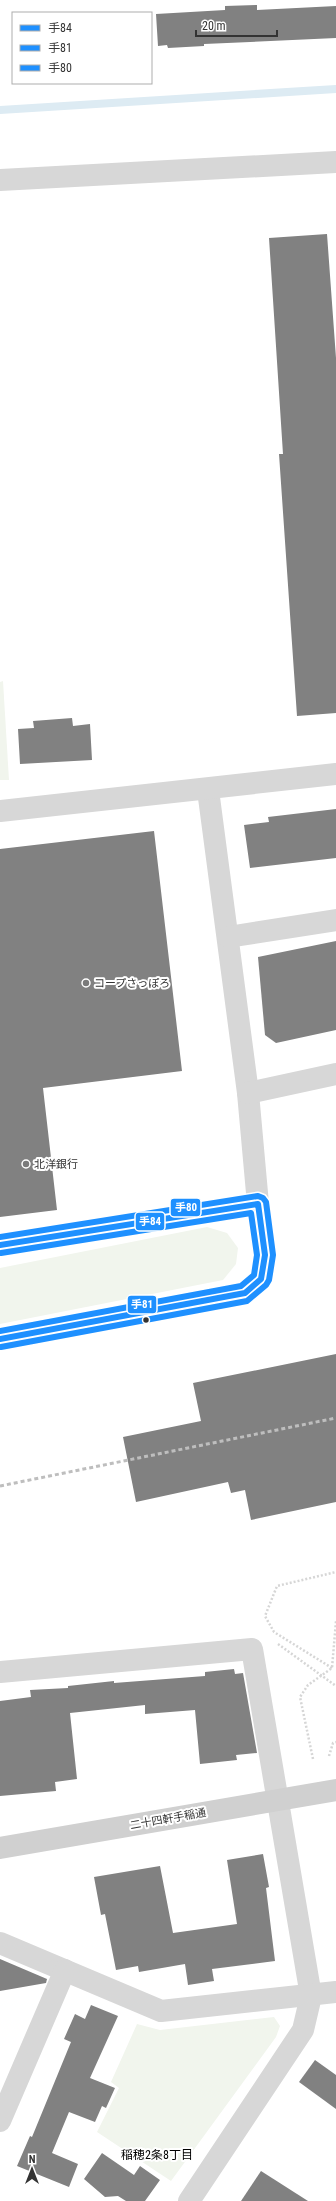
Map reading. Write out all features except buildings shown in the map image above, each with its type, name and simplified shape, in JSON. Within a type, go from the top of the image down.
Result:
[{"type":"street","points":[[0,180],[336,162]]},
{"type":"street","points":[[0,812],[208,790],[336,774]]},
{"type":"street","points":[[208,790],[248,1093],[258,1204]]},
{"type":"street","points":[[228,937],[336,920]]},
{"type":"street","points":[[248,1093],[336,1074]]},
{"type":"street","points":[[0,1672],[252,1649],[311,1996],[303,2030],[189,2201]]},
{"type":"street","name":"二十四軒手稲通","points":[[0,1848],[336,1790]]},
{"type":"street","points":[[0,1943],[162,2011],[311,1996],[336,1992]]},
{"type":"street","points":[[0,2122],[65,1970]]},
{"type":"lane","points":[[0,1245],[258,1204],[265,1255],[261,1279],[246,1293],[0,1339]]},
{"type":"path","points":[[332,1668],[274,1632],[265,1616],[277,1586],[336,1572]]},
{"type":"path","points":[[332,1668],[336,1621]]},
{"type":"path","points":[[271,1640],[336,1686]]},
{"type":"path","points":[[313,1759],[300,1697],[308,1686],[332,1668]]},
{"type":"path","points":[[329,1756],[333,1743],[336,1742]]},
{"type":"shaded area","points":[[3,681],[9,780],[0,780],[0,682]]},
{"type":"shaded area","points":[[207,1227],[227,1233],[238,1248],[236,1264],[223,1280],[0,1324],[0,1268]]},
{"type":"shaded area","points":[[274,2017],[280,2026],[276,2037],[171,2181],[97,2132],[119,2088],[111,2082],[137,2024],[160,2030]]},
{"type":"waterway","points":[[0,110],[336,89]]},
{"type":"railway","points":[[0,1486],[336,1418]]},
{"type":"transit line","name":"手80","points":[[0,1237],[258,1196],[263,1198],[266,1202],[273,1255],[269,1280],[266,1285],[247,1301],[1,1347]]},
{"type":"transit line","name":"手84","points":[[0,1245],[258,1204],[265,1255],[261,1279],[245,1293],[0,1339]]},
{"type":"transit line","name":"手81","points":[[0,1331],[241,1286],[254,1275],[257,1255],[251,1213],[1,1253]]},
{"type":"place","name":"コープさっぽろ","points":[[86,983]]},
{"type":"place","name":"北洋銀行","points":[[26,1164]]},
{"type":"district","name":"稲穂2条8丁目","points":[[157,2155]]}]
